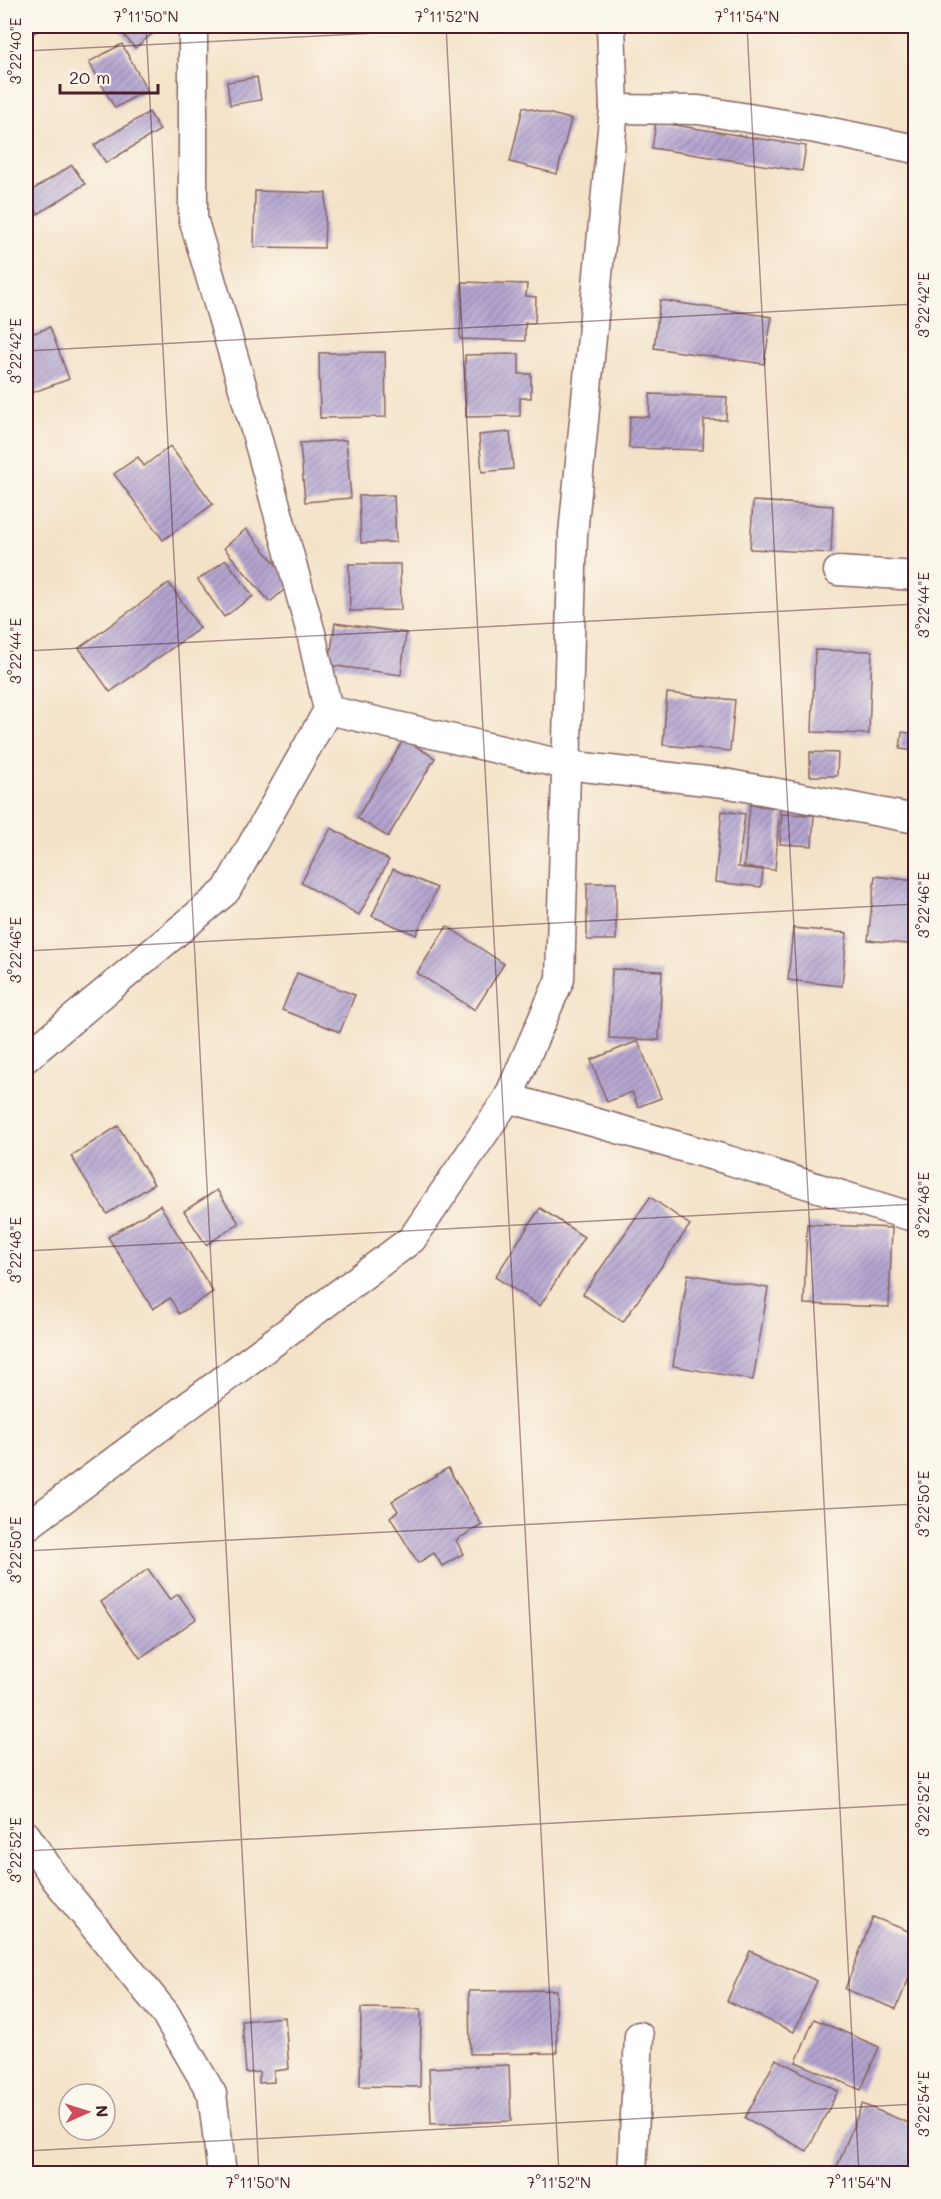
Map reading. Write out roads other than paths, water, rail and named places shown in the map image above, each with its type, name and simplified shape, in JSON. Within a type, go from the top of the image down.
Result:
[{"type":"street","points":[[26,1058],[226,891],[328,710],[311,633],[290,555],[193,218],[193,26]]},
{"type":"street","points":[[26,1527],[412,1239],[508,1098],[560,979],[573,534],[614,109],[611,26]]},
{"type":"street","points":[[614,109],[699,110],[816,129],[915,149]]},
{"type":"street","points":[[838,571],[915,576]]},
{"type":"street","points":[[328,710],[566,765],[724,783],[915,819]]},
{"type":"street","points":[[508,1098],[728,1160],[915,1218]]},
{"type":"street","points":[[26,1836],[57,1881],[165,2013],[212,2094],[222,2174]]},
{"type":"street","points":[[632,2174],[639,2036]]}]
